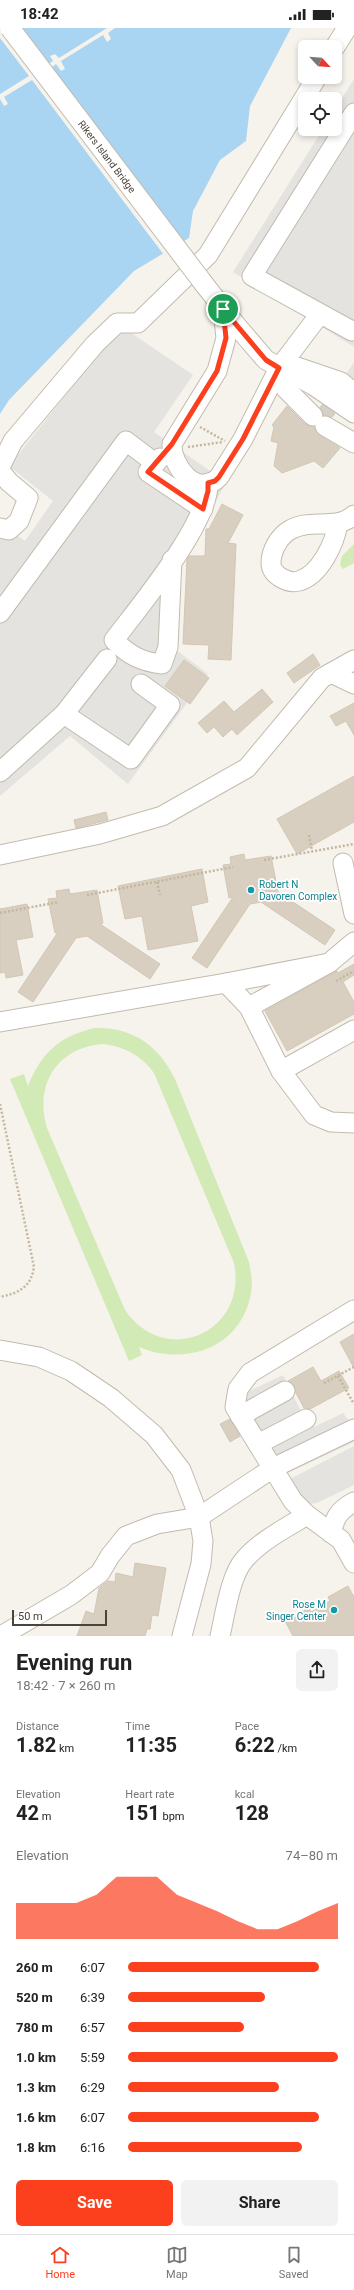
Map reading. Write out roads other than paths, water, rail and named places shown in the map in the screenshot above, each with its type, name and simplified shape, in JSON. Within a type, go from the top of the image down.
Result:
[{"type":"street","name":"Rikers Island Bridge","points":[[10,28],[223,309],[266,360],[280,366],[313,385],[354,413]]},
{"type":"street","points":[[339,40],[347,28]]},
{"type":"street","points":[[0,467],[13,441],[95,344],[117,324],[138,323],[208,255],[313,84]]},
{"type":"street","points":[[352,331],[252,276],[354,113]]},
{"type":"street","points":[[203,509],[148,472],[172,444],[217,371],[226,338],[223,309]]},
{"type":"street","points":[[172,444],[172,451],[182,473],[190,480],[199,483],[215,481],[219,477],[234,440],[280,366],[320,314]]},
{"type":"street","points":[[280,366],[302,367],[341,382],[354,394]]},
{"type":"street","points":[[280,366],[286,389],[354,443]]},
{"type":"street","points":[[322,417],[354,435]]},
{"type":"street","points":[[0,613],[126,441],[155,463]]},
{"type":"street","points":[[0,471],[9,482],[28,498],[19,521],[9,530],[0,528]]},
{"type":"street","points":[[172,560],[168,647],[162,664],[147,663],[126,652],[114,640],[193,530],[203,509],[208,491],[208,483]]},
{"type":"street","points":[[0,772],[64,714],[107,659]]},
{"type":"street","points":[[0,855],[100,834],[162,816],[247,768],[322,678],[354,660]]},
{"type":"street","points":[[331,673],[354,684]]},
{"type":"street","points":[[64,714],[131,759],[170,706],[141,684]]},
{"type":"street","points":[[343,863],[354,914]]},
{"type":"street","points":[[248,1007],[329,963],[349,948],[354,942]]},
{"type":"street","points":[[0,1022],[226,983],[329,963]]},
{"type":"street","points":[[226,983],[248,1007],[281,1071],[314,1116],[331,1122],[354,1123]]},
{"type":"street","points":[[281,1071],[354,1030]]},
{"type":"street","points":[[354,1310],[250,1373],[238,1389],[235,1407],[294,1501],[307,1515],[341,1540],[354,1563]]},
{"type":"street","points":[[0,1350],[39,1357],[71,1371],[111,1398],[154,1435],[181,1470],[199,1517],[202,1541],[201,1564],[182,1636]]},
{"type":"street","points":[[240,1416],[285,1391]]},
{"type":"street","points":[[258,1444],[306,1419]]},
{"type":"street","points":[[0,1636],[71,1595],[100,1573],[110,1556],[126,1536],[157,1524],[199,1517],[273,1468],[354,1429]]},
{"type":"street","points":[[331,1533],[335,1517],[342,1509],[354,1502]]},
{"type":"street","points":[[220,1636],[235,1575],[243,1561],[254,1549],[307,1515]]},
{"type":"water","points":[[0,28],[291,28],[250,106],[246,141],[220,160],[193,211],[189,238],[134,271],[9,400],[0,414]]},
{"type":"tunnel","points":[[320,407],[332,417]]},
{"type":"place","name":"Robert N Davoren Complex","points":[[251,890]]},
{"type":"place","name":"Rose M Singer Center","points":[[334,1610]]}]
